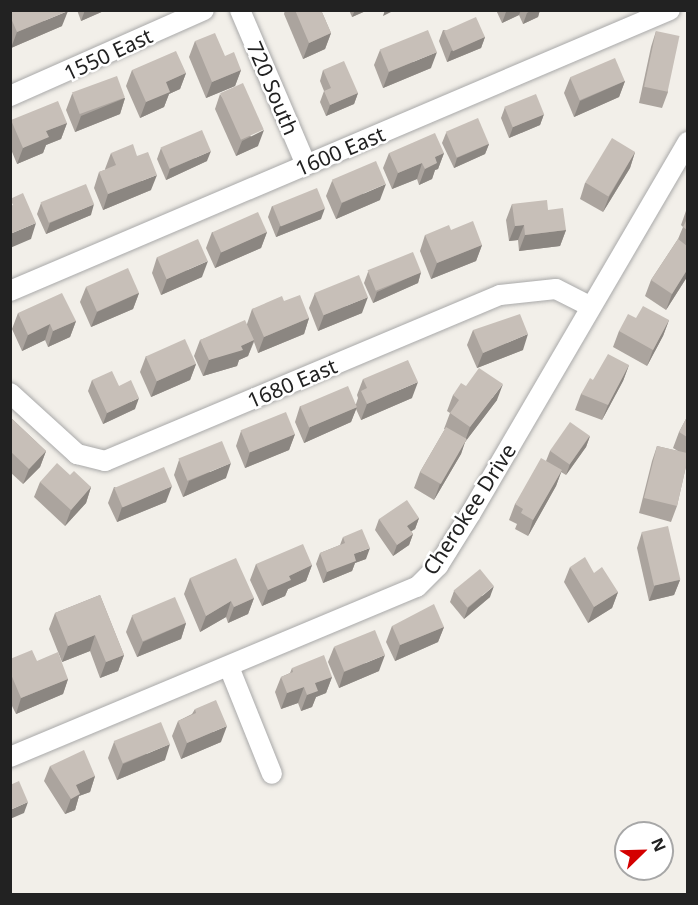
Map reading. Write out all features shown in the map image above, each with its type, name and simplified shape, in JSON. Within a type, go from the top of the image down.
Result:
[{"type":"street","name":"1550 East","points":[[10,96],[204,10]]},
{"type":"street","name":"720 South","points":[[240,10],[306,165]]},
{"type":"street","name":"1600 East","points":[[10,291],[670,10]]},
{"type":"street","name":"Cherokee Drive","points":[[10,757],[417,587],[438,566],[471,513],[687,142]]},
{"type":"street","name":"1680 East","points":[[10,393],[77,454],[105,461],[500,295],[556,289],[591,306]]},
{"type":"street","points":[[229,667],[272,774]]},
{"type":"building","points":[[10,10],[68,11],[17,32],[10,16]]},
{"type":"building","points":[[295,10],[321,10],[331,33],[309,43]]},
{"type":"building","points":[[476,17],[485,37],[453,51],[444,31]]},
{"type":"building","points":[[428,30],[437,52],[389,72],[380,49]]},
{"type":"building","points":[[656,31],[679,36],[668,92],[644,87]]},
{"type":"building","points":[[215,33],[225,56],[234,52],[241,70],[212,82],[195,41]]},
{"type":"building","points":[[176,51],[186,73],[166,82],[170,92],[146,102],[132,70]]},
{"type":"building","points":[[615,58],[625,81],[580,100],[570,77]]},
{"type":"building","points":[[344,61],[358,93],[330,105],[324,91],[331,88],[323,70]]},
{"type":"building","points":[[117,76],[125,98],[80,114],[72,92]]},
{"type":"building","points":[[243,83],[264,130],[241,140],[220,93]]},
{"type":"building","points":[[536,94],[544,114],[513,127],[504,107]]},
{"type":"building","points":[[58,101],[67,123],[46,131],[49,137],[23,148],[11,120]]},
{"type":"building","points":[[478,118],[489,144],[457,157],[446,132]]},
{"type":"building","points":[[202,130],[211,151],[170,169],[161,148]]},
{"type":"building","points":[[435,133],[444,153],[435,157],[437,163],[425,169],[422,163],[398,173],[389,153]]},
{"type":"building","points":[[612,138],[635,152],[608,196],[585,183]]},
{"type":"building","points":[[133,144],[137,156],[148,152],[157,175],[108,194],[99,172],[116,165],[111,153]]},
{"type":"building","points":[[376,161],[386,184],[342,203],[332,180]]},
{"type":"building","points":[[86,184],[94,204],[49,223],[41,202]]},
{"type":"building","points":[[317,188],[325,208],[281,226],[272,206]]},
{"type":"building","points":[[23,193],[36,223],[10,234],[10,206],[13,205],[10,199]]},
{"type":"building","points":[[547,200],[548,210],[563,208],[566,230],[525,235],[524,225],[515,226],[512,204]]},
{"type":"building","points":[[258,212],[267,232],[221,252],[212,232]]},
{"type":"building","points":[[473,221],[482,245],[437,263],[425,235],[449,225],[451,230]]},
{"type":"building","points":[[198,239],[208,261],[167,279],[157,257]]},
{"type":"building","points":[[678,239],[687,246],[687,270],[672,294],[651,280]]},
{"type":"building","points":[[413,252],[421,272],[376,291],[368,270]]},
{"type":"building","points":[[128,268],[139,293],[97,311],[86,287]]},
{"type":"building","points":[[359,275],[368,297],[323,315],[314,293]]},
{"type":"building","points":[[62,293],[76,321],[53,331],[50,324],[28,335],[18,313]]},
{"type":"building","points":[[300,295],[309,318],[264,337],[252,309],[282,296],[284,301]]},
{"type":"building","points":[[643,306],[669,320],[653,350],[619,331],[628,314],[636,318]]},
{"type":"building","points":[[520,314],[528,334],[483,353],[473,330]]},
{"type":"building","points":[[245,320],[254,340],[241,346],[243,350],[209,360],[200,340]]},
{"type":"building","points":[[185,339],[196,364],[157,381],[146,356]]},
{"type":"building","points":[[608,354],[629,365],[608,405],[581,394],[590,378],[593,380]]},
{"type":"building","points":[[408,360],[418,382],[367,404],[361,391],[367,388],[363,379]]},
{"type":"building","points":[[479,368],[503,384],[470,427],[450,413],[459,400],[453,395],[461,383],[466,386]]},
{"type":"building","points":[[112,371],[119,386],[131,380],[139,398],[107,413],[92,380]]},
{"type":"building","points":[[348,386],[357,407],[309,427],[300,406]]},
{"type":"building","points":[[286,412],[295,434],[250,453],[241,430]]},
{"type":"building","points":[[10,417],[46,451],[29,469],[10,451]]},
{"type":"building","points":[[687,417],[687,437],[679,432]]},
{"type":"building","points":[[570,422],[590,436],[570,464],[550,451]]},
{"type":"building","points":[[446,427],[467,439],[441,484],[420,472]]},
{"type":"building","points":[[222,441],[231,463],[187,481],[178,459]]},
{"type":"building","points":[[657,446],[687,453],[677,506],[644,498]]},
{"type":"building","points":[[541,458],[562,470],[533,520],[521,513],[523,509],[515,504]]},
{"type":"building","points":[[57,463],[70,475],[74,471],[91,487],[71,510],[40,482]]},
{"type":"building","points":[[164,467],[172,486],[122,507],[114,488]]},
{"type":"building","points":[[407,500],[419,518],[407,526],[413,534],[397,545],[379,519]]},
{"type":"building","points":[[668,526],[680,580],[654,586],[642,532]]},
{"type":"building","points":[[362,529],[370,548],[354,554],[356,561],[327,572],[320,553],[345,543],[343,537]]},
{"type":"building","points":[[303,544],[312,565],[289,576],[291,580],[268,590],[256,564]]},
{"type":"building","points":[[585,557],[594,573],[602,567],[618,592],[594,607],[570,567]]},
{"type":"building","points":[[236,558],[254,598],[234,607],[231,601],[206,616],[190,578]]},
{"type":"building","points":[[480,569],[494,586],[467,607],[454,590]]},
{"type":"building","points":[[100,595],[124,655],[106,662],[95,635],[68,646],[55,613]]},
{"type":"building","points":[[175,597],[186,623],[143,641],[132,615]]},
{"type":"building","points":[[434,604],[444,627],[400,645],[392,626]]},
{"type":"building","points":[[375,630],[385,655],[344,672],[334,646]]},
{"type":"building","points":[[32,650],[37,661],[58,652],[68,679],[21,698],[10,672],[10,659]]},
{"type":"building","points":[[324,655],[332,677],[315,683],[318,691],[307,695],[304,687],[287,693],[281,677],[293,672],[292,668]]},
{"type":"building","points":[[216,700],[227,726],[187,743],[178,721],[196,713],[195,709]]},
{"type":"building","points":[[161,722],[170,744],[123,763],[114,741]]},
{"type":"building","points":[[84,750],[95,776],[76,785],[80,794],[71,799],[50,766]]},
{"type":"building","points":[[19,781],[28,802],[10,810],[10,785]]}]
